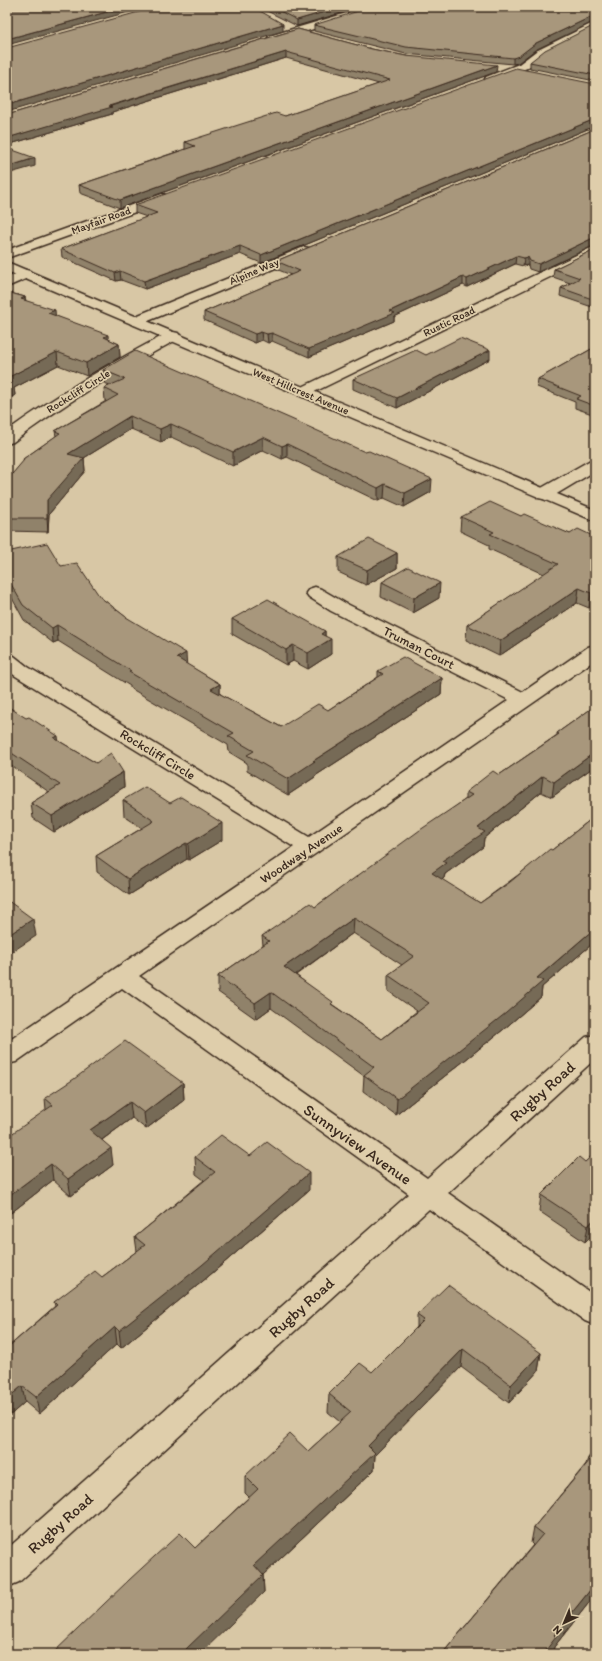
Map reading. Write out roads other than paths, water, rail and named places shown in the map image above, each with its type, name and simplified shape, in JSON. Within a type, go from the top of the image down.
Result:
[{"type":"street","points":[[266,40],[377,7]]},
{"type":"street","points":[[282,25],[313,35]]},
{"type":"street","points":[[479,83],[514,70],[547,50],[595,25]]},
{"type":"street","points":[[491,66],[534,73]]},
{"type":"street","name":"Mayfair Road","points":[[7,254],[172,194]]},
{"type":"street","name":"Alpine Way","points":[[136,321],[319,244]]},
{"type":"street","name":"Rustic Road","points":[[303,392],[595,250]]},
{"type":"street","name":"West Hillcrest Avenue","points":[[7,266],[595,516]]},
{"type":"street","points":[[7,283],[25,274]]},
{"type":"street","name":"Rockcliff Circle","points":[[7,439],[50,408],[127,360],[173,336]]},
{"type":"street","points":[[544,494],[595,464]]},
{"type":"street","name":"Truman Court","points":[[316,593],[338,607],[524,700]]},
{"type":"street","name":"Woodway Avenue","points":[[7,1055],[595,650]]},
{"type":"street","name":"Rockcliff Circle","points":[[7,660],[21,671],[310,847]]},
{"type":"street","name":"Sunnyview Avenue","points":[[122,976],[595,1312]]},
{"type":"street","name":"Rugby Road","points":[[7,1571],[595,1044]]}]
